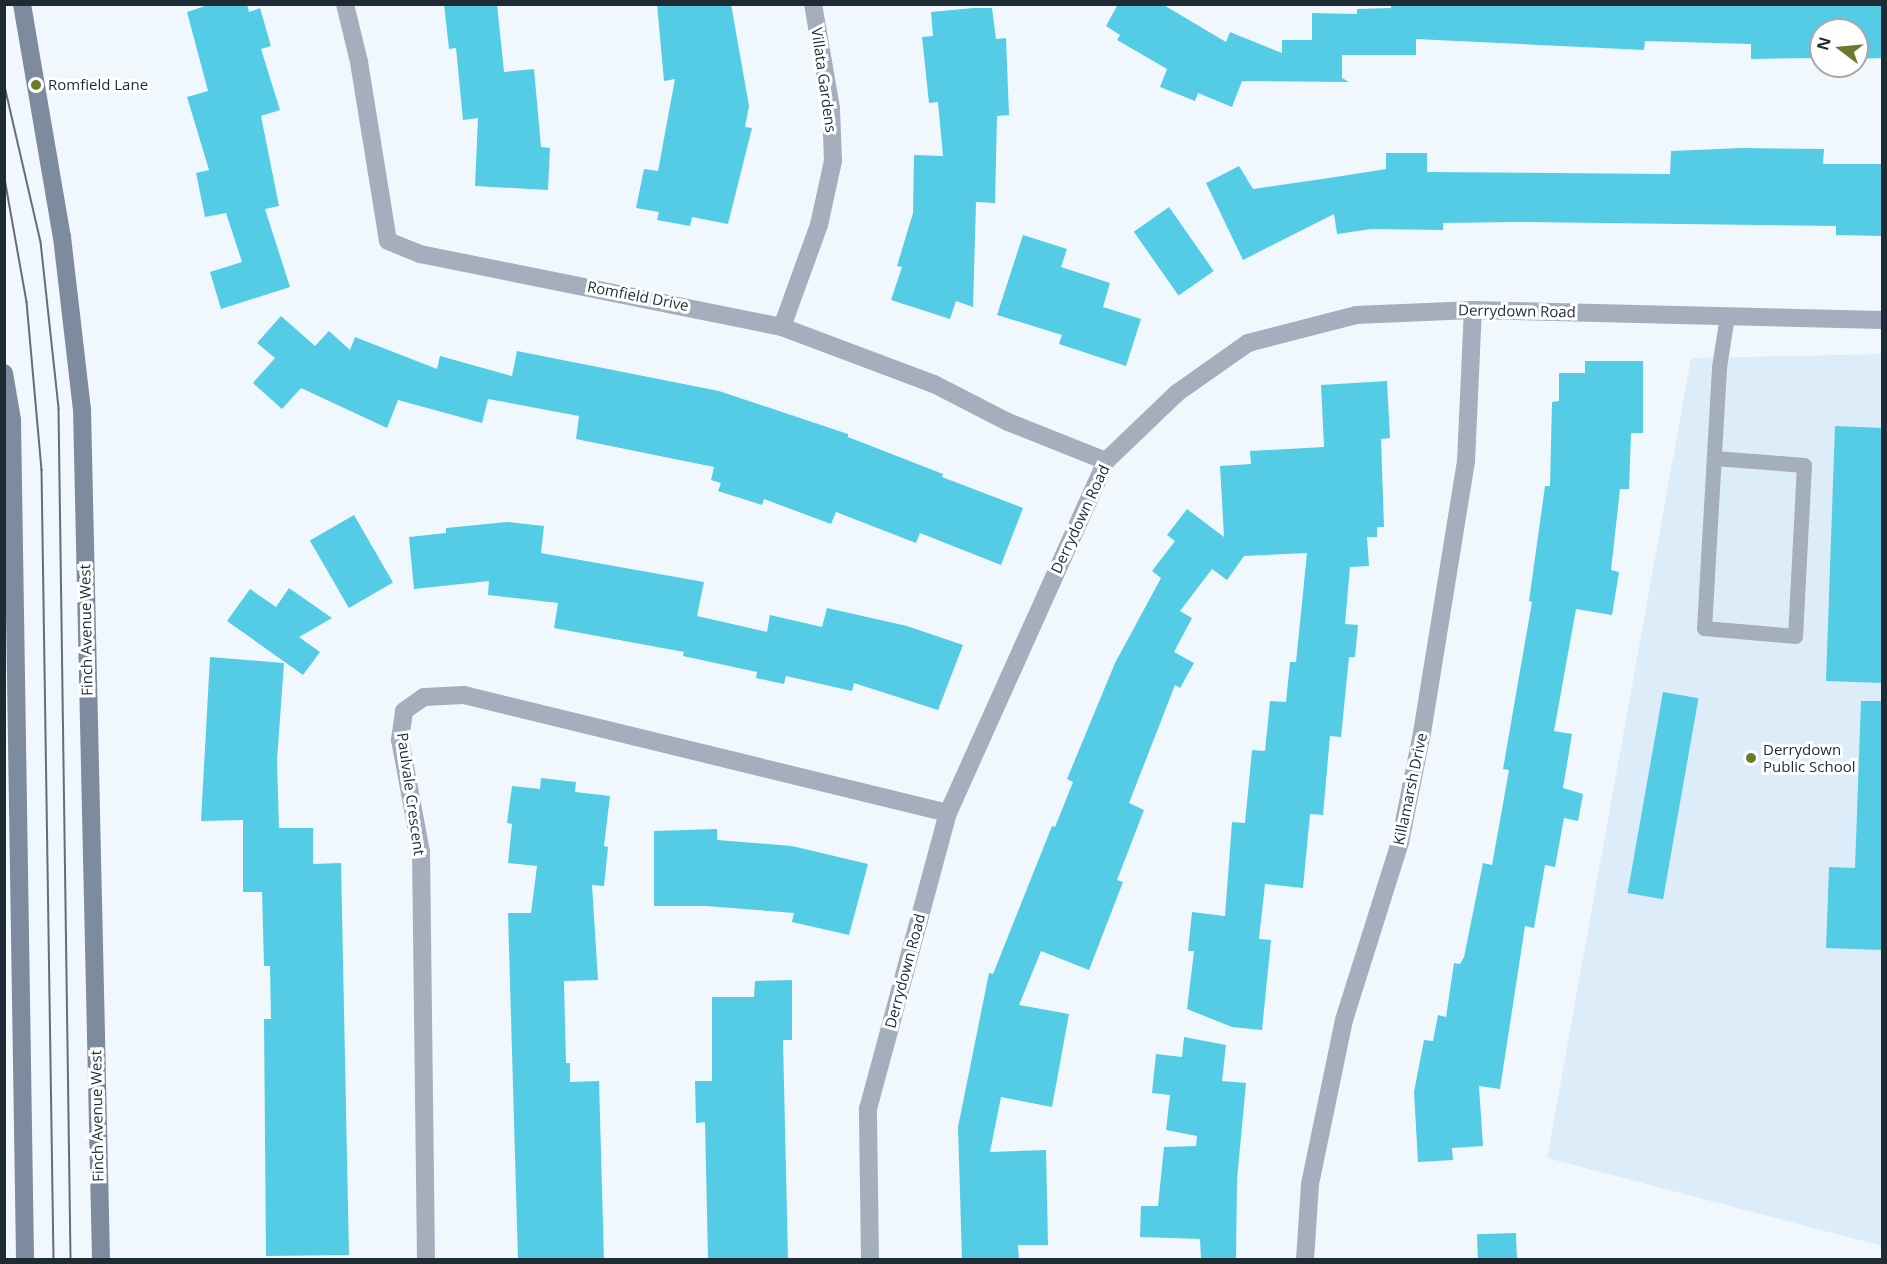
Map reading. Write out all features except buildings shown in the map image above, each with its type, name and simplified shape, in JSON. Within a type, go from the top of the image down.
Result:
[{"type":"main road","name":"Finch Avenue West","points":[[22,4],[62,237],[82,409],[101,1260]]},
{"type":"main road","points":[[4,373],[12,420],[25,1260]]},
{"type":"street","name":"Romfield Drive","points":[[345,4],[359,62],[388,242],[420,254],[782,327],[934,384],[1008,422],[1106,461]]},
{"type":"street","name":"Villata Gardens","points":[[782,327],[819,225],[833,161],[831,108],[813,4]]},
{"type":"street","name":"Derrydown Road","points":[[870,1260],[868,1109],[948,813],[1106,461],[1177,393],[1248,343],[1356,315],[1473,309],[1882,320]]},
{"type":"street","name":"Killamarsh Drive","points":[[1305,1260],[1310,1184],[1344,1020],[1400,842],[1424,723],[1466,462],[1473,309]]},
{"type":"street","name":"Paulvale Crescent","points":[[426,1260],[421,852],[400,740],[404,711],[424,698],[464,695],[948,813]]},
{"type":"lane","points":[[1714,458],[1804,465],[1795,636],[1704,628],[1719,367],[1727,316]]},
{"type":"shaded area","name":"Derrydown Public School","points":[[1882,354],[1882,1246],[1547,1158],[1691,358]]},
{"type":"tram line","points":[[4,82],[41,242],[59,409],[71,1260]]},
{"type":"tram line","points":[[4,173],[27,302],[42,470],[54,1260]]},
{"type":"place","name":"Romfield Lane","points":[[36,85]]},
{"type":"place","name":"Derrydown Public School","points":[[1751,758]]}]
